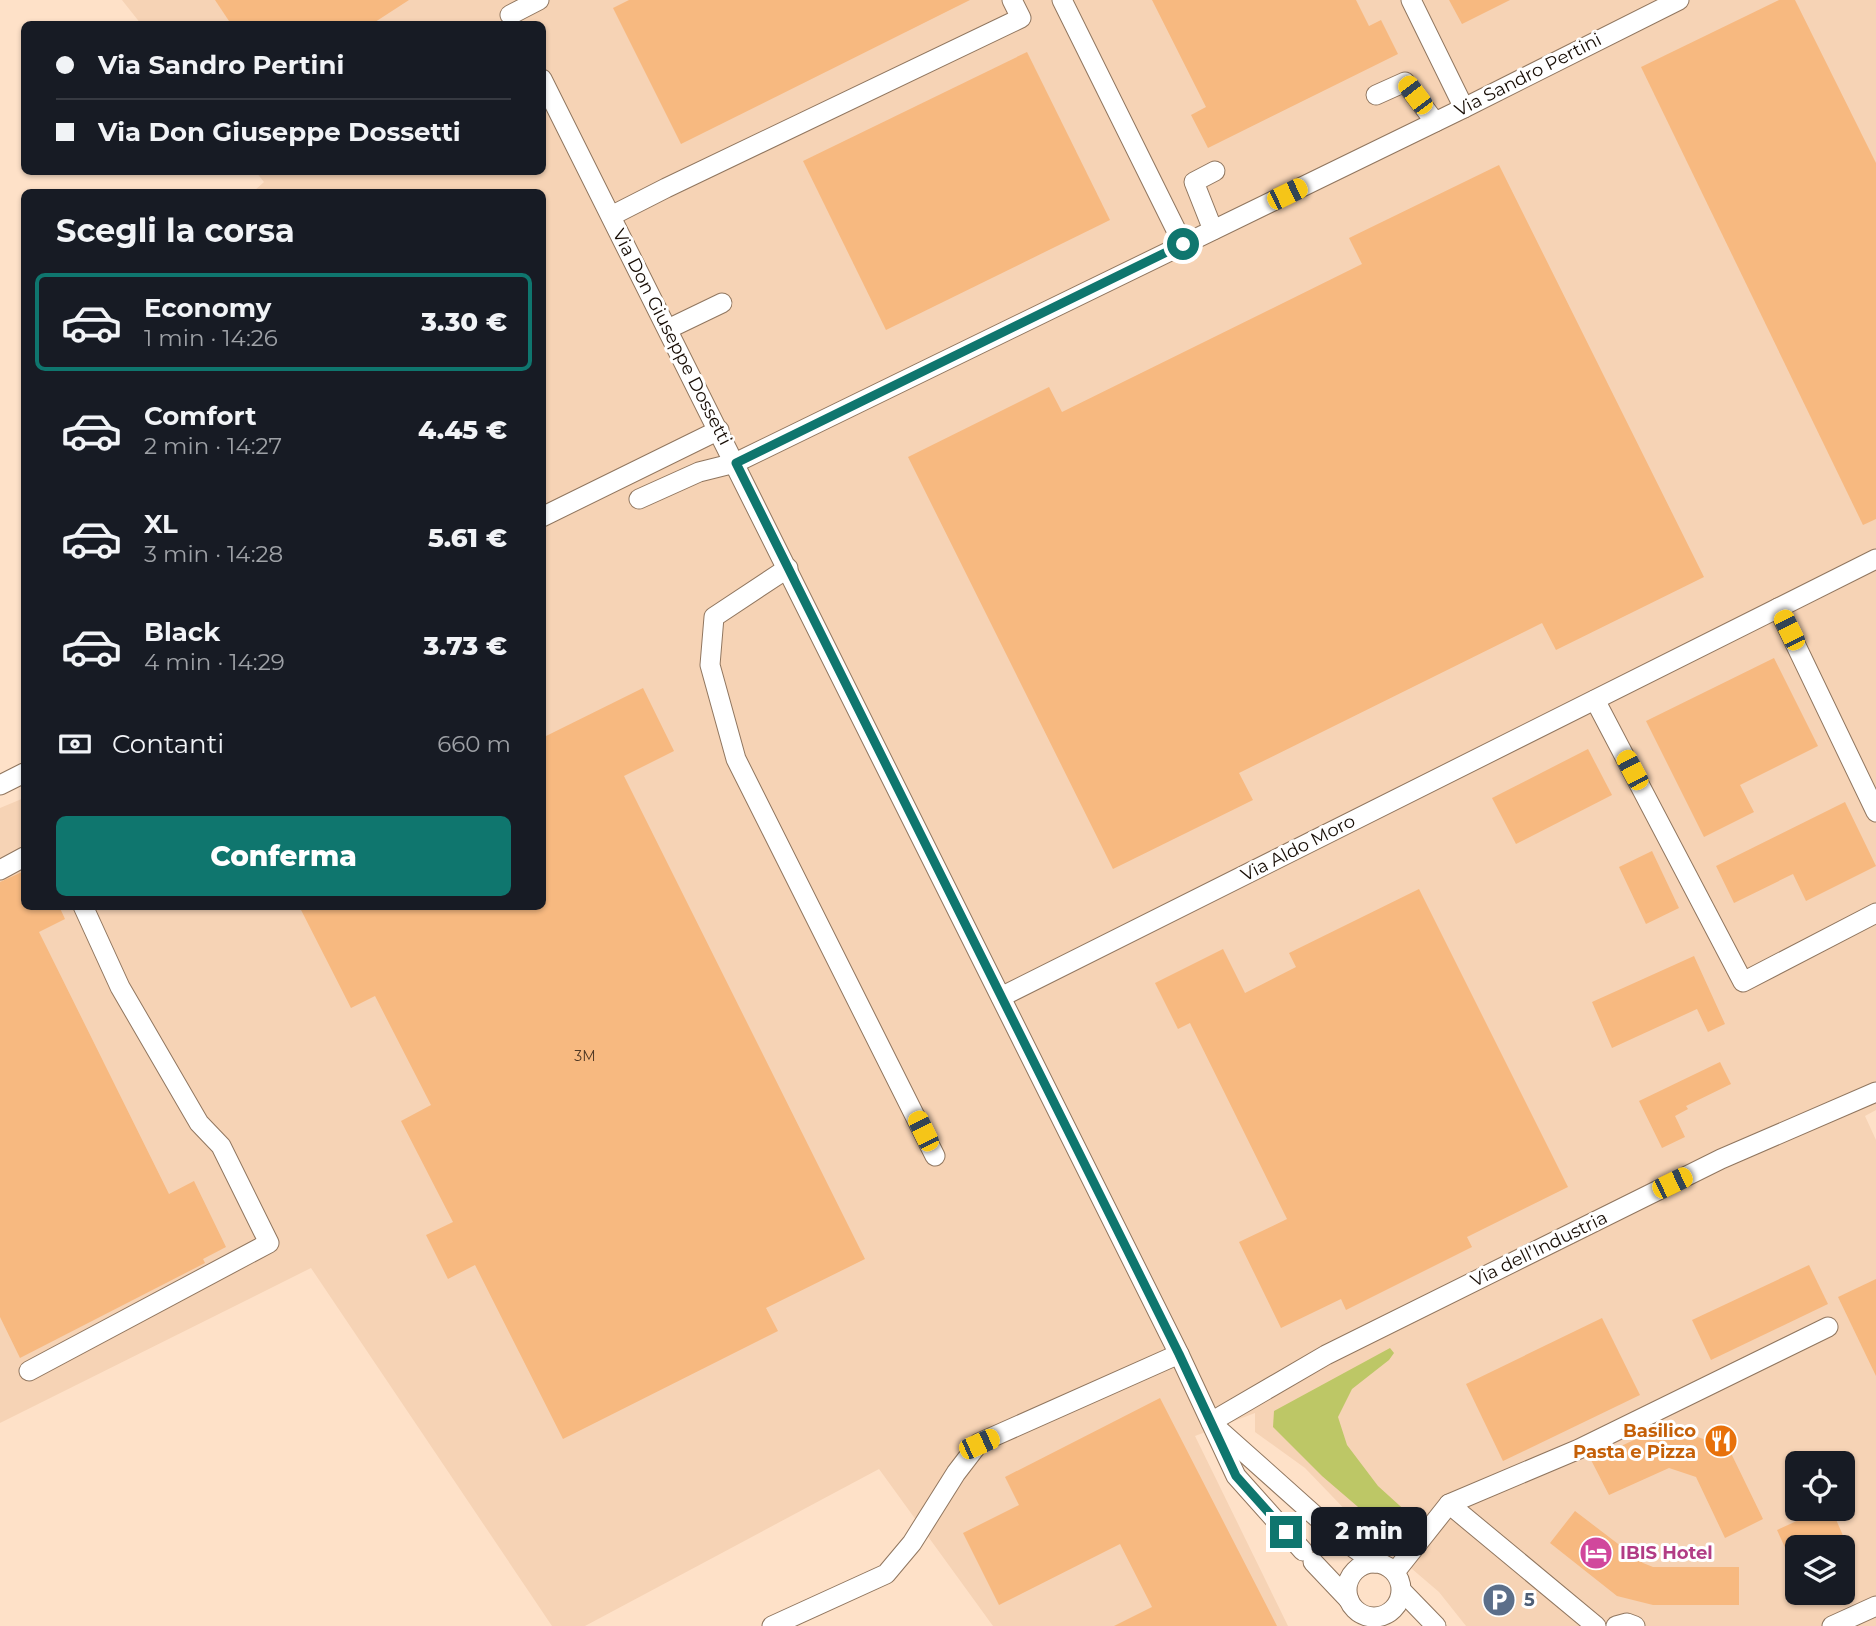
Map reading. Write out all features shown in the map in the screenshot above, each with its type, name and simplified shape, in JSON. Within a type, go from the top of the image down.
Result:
[{"type":"street","points":[[509,13],[539,0]]},
{"type":"street","points":[[611,216],[1021,18],[1012,0]]},
{"type":"street","points":[[1062,0],[1183,244]]},
{"type":"street","points":[[1411,0],[1464,108]]},
{"type":"street","name":"Via Sandro Pertini","points":[[639,499],[699,472],[736,463],[1464,108],[1679,0]]},
{"type":"street","points":[[1376,96],[1405,82],[1435,122]]},
{"type":"street","name":"Via Don Giuseppe Dossetti","points":[[546,87],[1179,1354],[1236,1476],[1308,1557],[1351,1612],[1379,1622],[1400,1600],[1402,1591]]},
{"type":"street","points":[[1213,230],[1194,182],[1215,172]]},
{"type":"street","points":[[668,329],[722,303]]},
{"type":"street","points":[[546,515],[719,430]]},
{"type":"street","name":"Via Aldo Moro","points":[[1001,997],[1876,559]]},
{"type":"street","points":[[788,568],[714,617],[710,665],[736,759],[935,1156]]},
{"type":"street","points":[[1778,608],[1876,812]]},
{"type":"street","points":[[1595,700],[1743,982],[1876,913]]},
{"type":"street","points":[[0,785],[21,777]]},
{"type":"street","points":[[0,870],[21,860]]},
{"type":"street","points":[[29,1371],[269,1243],[221,1146],[199,1123],[120,987],[85,910]]},
{"type":"street","name":"Via dell’Industria","points":[[1211,1422],[1326,1355],[1659,1189],[1876,1092]]},
{"type":"street","points":[[1436,1626],[1402,1591],[1395,1572],[1449,1504],[1579,1449],[1828,1327]]},
{"type":"street","points":[[772,1626],[886,1574],[912,1543],[956,1473],[979,1444],[1179,1354]]},
{"type":"street","name":"Via Don Giuseppe Dossetti","points":[[1211,1422],[1335,1533],[1375,1563],[1395,1572]]},
{"type":"street","points":[[1449,1504],[1596,1626]]},
{"type":"street","points":[[1351,1612],[1347,1591],[1352,1574],[1366,1564],[1375,1563]]},
{"type":"street","points":[[1832,1626],[1876,1605]]},
{"type":"street","points":[[1616,1626],[1627,1623],[1635,1626]]},
{"type":"shaded area","points":[[122,0],[1876,0],[1876,1110],[1865,1116],[1876,1140],[1876,1626],[1466,1626],[1439,1592],[1356,1521],[1305,1468],[1255,1432],[1255,1413],[1195,1436],[1288,1626],[993,1626],[879,1469],[585,1626],[552,1626],[311,1268],[0,1423],[0,808],[21,799],[21,910],[546,910],[546,189],[256,189],[264,182],[258,175],[546,175],[546,21],[139,21]]},
{"type":"green space","points":[[1390,1348],[1394,1353],[1389,1360],[1352,1389],[1338,1417],[1347,1445],[1378,1486],[1410,1515],[1403,1537],[1393,1537],[1322,1476],[1273,1427],[1274,1411]]},
{"type":"building","points":[[215,0],[409,0],[377,21],[229,21]]},
{"type":"building","points":[[629,0],[970,0],[681,144],[613,8]]},
{"type":"building","points":[[1152,0],[1356,0],[1369,26],[1381,20],[1398,54],[1208,148],[1191,115],[1206,107]]},
{"type":"building","points":[[1449,0],[1510,0],[1462,24]]},
{"type":"building","points":[[1779,0],[1795,0],[1876,163],[1876,519],[1863,525],[1641,67]]},
{"type":"building","points":[[1027,52],[1110,220],[886,330],[803,161]]},
{"type":"building","points":[[1499,165],[1704,577],[1556,650],[1542,623],[1239,773],[1253,800],[1113,869],[908,457],[1049,387],[1062,412],[1362,264],[1349,238]]},
{"type":"building","points":[[1774,658],[1818,746],[1740,785],[1754,812],[1704,837],[1646,721]]},
{"type":"building","points":[[643,688],[674,751],[624,776],[865,1259],[766,1308],[778,1331],[563,1439],[475,1265],[448,1279],[426,1235],[453,1222],[401,1121],[431,1105],[375,996],[351,1008],[301,910],[546,910],[546,736]]},
{"type":"building","points":[[1588,749],[1612,795],[1516,844],[1492,798]]},
{"type":"building","points":[[1845,802],[1876,866],[1806,901],[1793,874],[1734,903],[1716,866]]},
{"type":"building","points":[[1652,851],[1679,908],[1646,924],[1619,867]]},
{"type":"building","points":[[21,872],[21,910],[61,910],[65,919],[39,932],[169,1194],[194,1181],[226,1247],[203,1259],[205,1263],[20,1358],[0,1317],[0,882]]},
{"type":"building","points":[[1419,889],[1568,1187],[1467,1237],[1472,1247],[1346,1310],[1341,1299],[1281,1328],[1239,1242],[1287,1219],[1190,1023],[1178,1029],[1155,983],[1223,949],[1245,993],[1296,967],[1289,953]]},
{"type":"building","points":[[1694,956],[1725,1024],[1708,1032],[1697,1009],[1612,1048],[1592,1002]]},
{"type":"building","points":[[1720,1062],[1731,1084],[1686,1106],[1688,1109],[1675,1116],[1685,1137],[1662,1148],[1639,1101]]},
{"type":"building","points":[[1809,1265],[1828,1304],[1711,1360],[1692,1320]]},
{"type":"building","points":[[1876,1279],[1876,1376],[1838,1297]]},
{"type":"building","points":[[1602,1318],[1640,1395],[1503,1461],[1466,1384]]},
{"type":"building","points":[[1160,1398],[1277,1626],[1114,1626],[1152,1607],[1120,1544],[999,1605],[963,1533],[1019,1505],[1005,1477]]},
{"type":"building","points":[[1664,1426],[1728,1447],[1763,1519],[1725,1538],[1696,1477],[1669,1468],[1609,1495],[1591,1460]]},
{"type":"building","name":"IBIS Hotel","points":[[1575,1511],[1643,1563],[1653,1567],[1739,1567],[1739,1605],[1653,1605],[1617,1596],[1550,1543]]},
{"type":"building","points":[[1797,1521],[1837,1521],[1843,1535],[1785,1535],[1785,1548],[1777,1530]]},
{"type":"building","points":[[1320,1537],[1328,1540],[1331,1546],[1322,1554],[1315,1550],[1312,1543]]},
{"type":"place","name":"Basilico Pasta e Pizza","points":[[1721,1441]]},
{"type":"place","name":"IBIS Hotel","points":[[1596,1553]]},
{"type":"place","name":"5","points":[[1499,1600]]},
{"type":"route","points":[[1183,244],[736,463],[1179,1354],[1236,1476],[1286,1532]]}]
